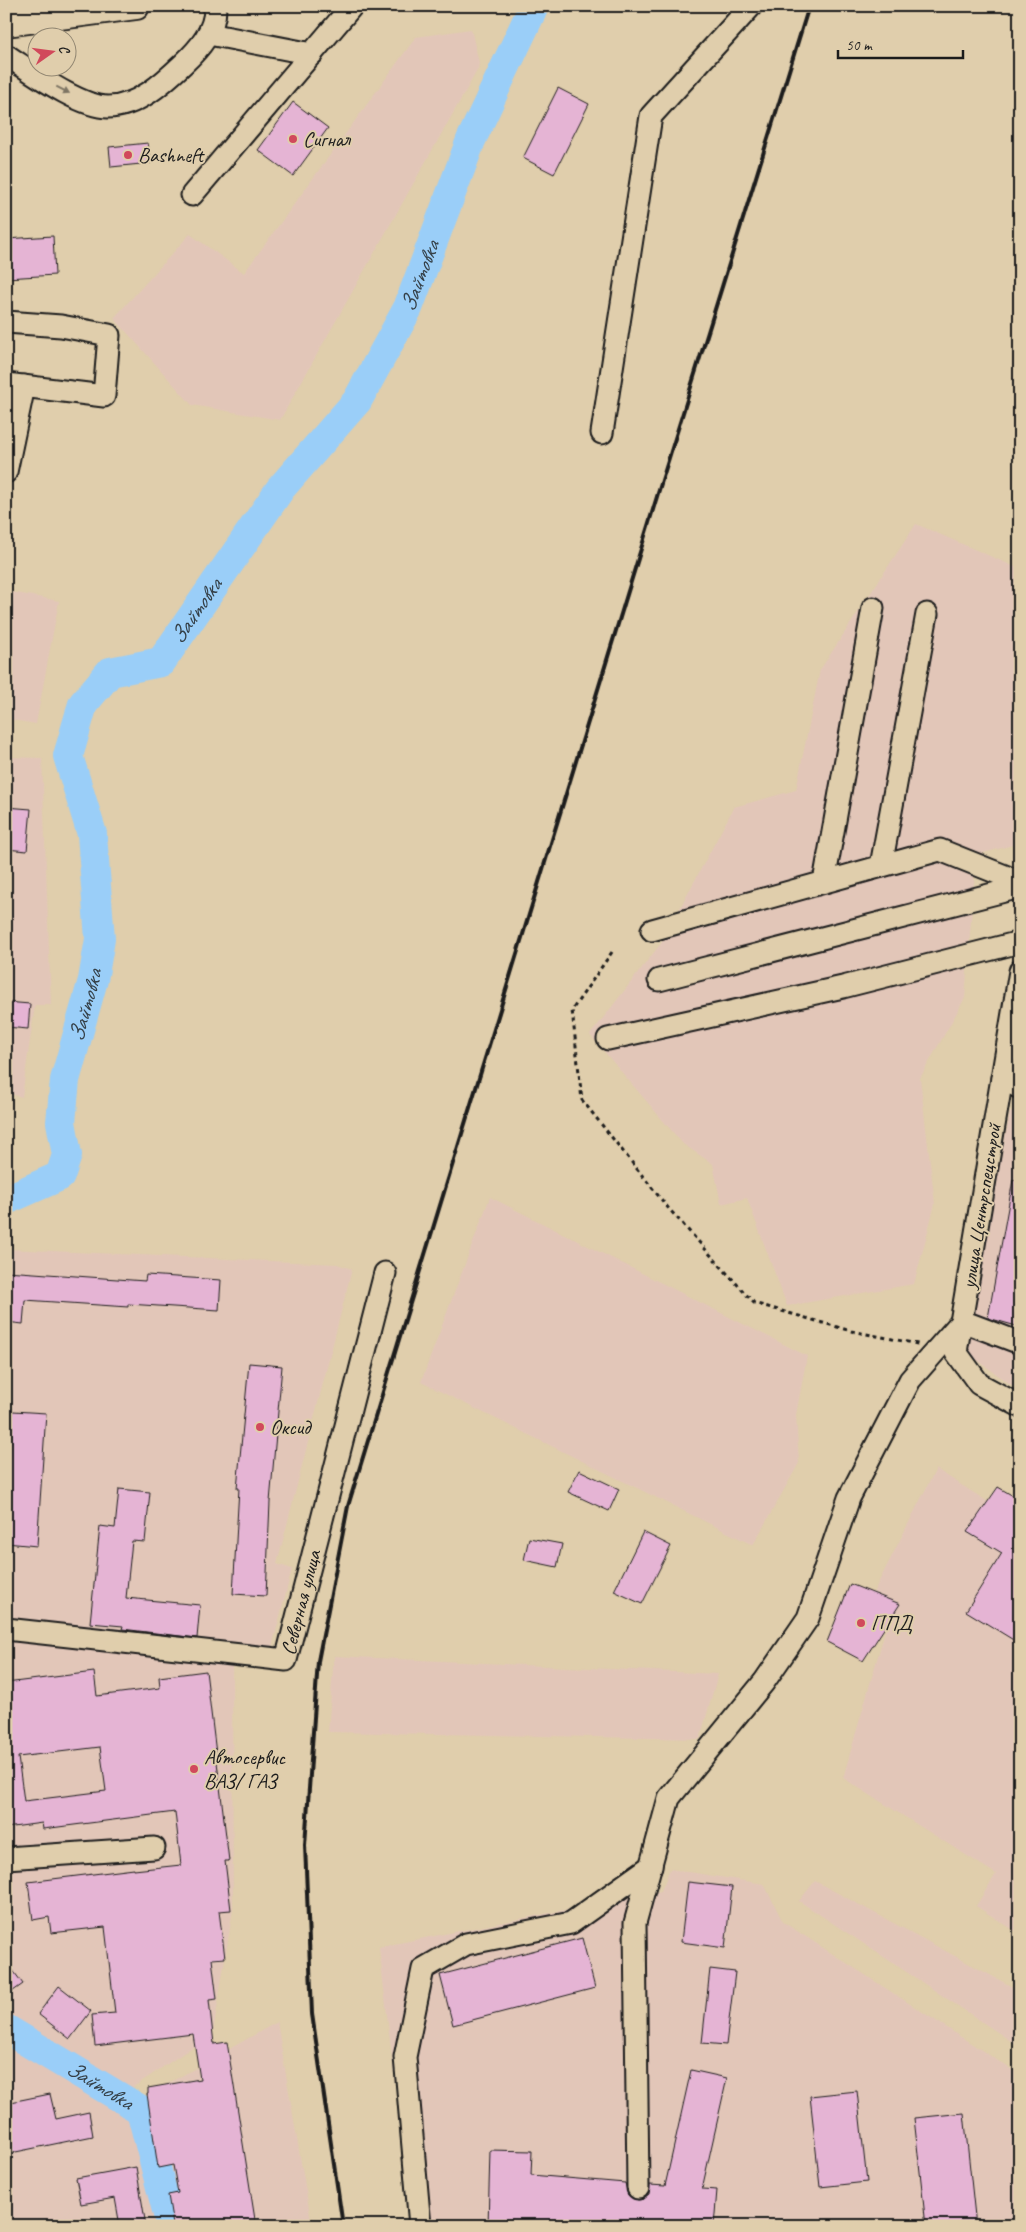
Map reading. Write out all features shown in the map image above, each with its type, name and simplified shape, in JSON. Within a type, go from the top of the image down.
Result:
[{"type":"main road","points":[[24,17],[136,6]]},
{"type":"street","points":[[6,55],[52,84],[89,103],[110,107],[132,101],[160,86],[189,59],[209,34],[214,22],[215,6]]},
{"type":"street","points":[[192,196],[352,6]]},
{"type":"street","points":[[602,433],[651,116],[751,6]]},
{"type":"street","points":[[209,34],[312,54]]},
{"type":"street","points":[[6,322],[61,326],[110,335],[104,396],[15,385],[6,472]]},
{"type":"street","points":[[824,882],[873,608]]},
{"type":"street","points":[[881,866],[926,614]]},
{"type":"street","points":[[652,930],[940,850],[1020,882]]},
{"type":"street","points":[[659,980],[1020,887]]},
{"type":"street","points":[[608,1039],[843,987],[1020,942]]},
{"type":"street","name":"улица Центрспецстрой","points":[[947,1350],[962,1321],[1011,1083],[1020,974]]},
{"type":"street","name":"Северная улица","points":[[6,1629],[286,1660],[385,1273]]},
{"type":"street","points":[[962,1321],[1020,1343]]},
{"type":"street","points":[[638,2188],[635,1924],[669,1798],[764,1682],[808,1618],[849,1498],[910,1380],[947,1350],[978,1384],[1020,1406]]},
{"type":"street","points":[[6,1858],[154,1848]]},
{"type":"street","points":[[420,2226],[406,2056],[423,1969],[466,1944],[570,1923],[651,1866]]},
{"type":"path","points":[[612,952],[572,1010],[582,1100],[669,1208],[754,1303],[851,1331],[947,1350]]},
{"type":"shaded area","points":[[471,29],[479,63],[478,69],[280,420],[192,405],[114,318],[190,234],[244,273],[416,37]]},
{"type":"shaded area","points":[[916,524],[1020,569],[1020,843],[976,855],[965,998],[920,1078],[935,1204],[914,1284],[787,1306],[747,1198],[721,1204],[713,1164],[683,1144],[590,1035],[662,942],[734,807],[796,790],[820,670]]},
{"type":"shaded area","points":[[6,591],[59,601],[36,724],[6,719]]},
{"type":"shaded area","points":[[6,757],[42,758],[51,1005],[35,1005],[22,1097],[6,1093]]},
{"type":"shaded area","points":[[1010,1112],[1020,1114],[1020,1391],[970,1355],[966,1337]]},
{"type":"shaded area","points":[[490,1197],[807,1356],[796,1415],[799,1463],[753,1545],[421,1382]]},
{"type":"shaded area","points":[[6,1249],[337,1264],[352,1269],[277,1564],[292,1569],[272,1647],[37,1629],[6,1624]]},
{"type":"shaded area","points":[[936,1469],[1020,1522],[1020,1934],[976,1906],[996,1874],[843,1778],[888,1621],[866,1607]]},
{"type":"shaded area","points":[[6,1639],[232,1664],[233,1909],[213,2033],[129,2090],[158,2226],[6,2226]]},
{"type":"shaded area","points":[[334,1656],[718,1674],[700,1739],[328,1732]]},
{"type":"shaded area","points":[[670,1869],[764,1884],[783,1922],[1020,2075],[1020,2226],[412,2226],[379,1947],[661,1891]]},
{"type":"shaded area","points":[[815,1881],[1020,1991],[1020,2047],[799,1901]]},
{"type":"shaded area","points":[[277,2022],[312,2226],[183,2226],[155,2091]]},
{"type":"building","points":[[558,88],[589,104],[554,174],[523,158]]},
{"type":"building","name":"Сигнал","points":[[293,102],[328,128],[293,176],[258,150]]},
{"type":"building","points":[[148,143],[151,163],[111,167],[109,147]]},
{"type":"building","points":[[53,236],[55,275],[6,278],[6,239]]},
{"type":"building","points":[[6,807],[31,809],[27,851],[6,849]]},
{"type":"building","points":[[6,1002],[30,1004],[28,1029],[6,1027]]},
{"type":"building","points":[[1013,1180],[1020,1181],[1020,1327],[988,1318]]},
{"type":"building","points":[[6,1271],[145,1281],[146,1275],[221,1280],[219,1310],[128,1304],[128,1307],[25,1300],[23,1324],[6,1322]]},
{"type":"building","points":[[249,1363],[282,1366],[270,1502],[266,1596],[233,1594],[239,1488],[237,1488]]},
{"type":"building","points":[[13,1411],[46,1413],[37,1546],[6,1543],[6,1507]]},
{"type":"building","points":[[579,1470],[619,1489],[609,1511],[568,1492]]},
{"type":"building","points":[[998,1487],[1020,1500],[1020,1644],[966,1611],[1002,1553],[967,1532]]},
{"type":"building","points":[[119,1489],[150,1492],[145,1542],[132,1541],[126,1598],[200,1605],[197,1638],[122,1629],[123,1626],[90,1623],[100,1526],[115,1528]]},
{"type":"building","points":[[643,1532],[671,1546],[642,1604],[614,1591]]},
{"type":"building","points":[[529,1538],[562,1544],[557,1567],[524,1560]]},
{"type":"building","name":"ППД","points":[[850,1584],[900,1604],[863,1661],[827,1642]]},
{"type":"building","points":[[206,1671],[229,1861],[225,1861],[231,1910],[219,1911],[225,1958],[212,1959],[217,1999],[209,2000],[214,2044],[227,2042],[256,2226],[173,2225],[168,2195],[178,2193],[173,2165],[158,2168],[147,2094],[148,2088],[200,2079],[193,2034],[95,2046],[92,2015],[115,2013],[105,1927],[51,1933],[49,1917],[33,1920],[28,1882],[181,1865],[175,1812],[43,1829],[42,1823],[6,1828],[6,1683],[94,1672],[97,1696],[160,1688],[159,1677]],"holes":[[[100,1747],[106,1791],[24,1801],[18,1757]]]},
{"type":"building","points":[[688,1882],[732,1887],[725,1948],[681,1942]]},
{"type":"building","points":[[582,1938],[595,1988],[453,2025],[440,1975]]},
{"type":"building","points":[[6,1961],[23,1984],[6,1996]]},
{"type":"building","points":[[710,1969],[735,1972],[726,2045],[702,2043]]},
{"type":"building","points":[[59,1986],[91,2011],[70,2039],[38,2014]]},
{"type":"building","points":[[691,2070],[727,2078],[702,2189],[717,2190],[714,2226],[488,2226],[490,2150],[532,2151],[531,2175],[625,2183],[628,2195],[638,2200],[644,2199],[649,2195],[650,2185],[665,2186]]},
{"type":"building","points":[[857,2091],[867,2182],[820,2187],[810,2096]]},
{"type":"building","points":[[50,2094],[56,2119],[89,2112],[93,2136],[6,2154],[6,2103]]},
{"type":"building","points":[[964,2113],[976,2226],[926,2226],[914,2118]]},
{"type":"building","points":[[136,2167],[146,2226],[120,2226],[115,2198],[81,2204],[76,2178]]},
{"type":"waterway","name":"Зайтовка","points":[[6,1200],[60,1176],[67,1155],[61,1122],[65,1080],[93,980],[100,939],[92,834],[68,756],[83,704],[110,672],[161,662],[281,488],[357,401],[408,308],[471,140],[534,6]]},
{"type":"waterway","name":"Зайтовка","points":[[6,2029],[141,2110],[171,2226]]},
{"type":"railway","points":[[343,2226],[312,2014],[305,1845],[318,1661],[348,1506],[809,6]]},
{"type":"place","name":"Сигнал","points":[[293,139]]},
{"type":"place","name":"Bashneft","points":[[128,155]]},
{"type":"place","name":"Оксид","points":[[260,1427]]},
{"type":"place","name":"ППД","points":[[861,1623]]},
{"type":"place","name":"Автосервис ВАЗ/ ГАЗ","points":[[194,1769]]}]
